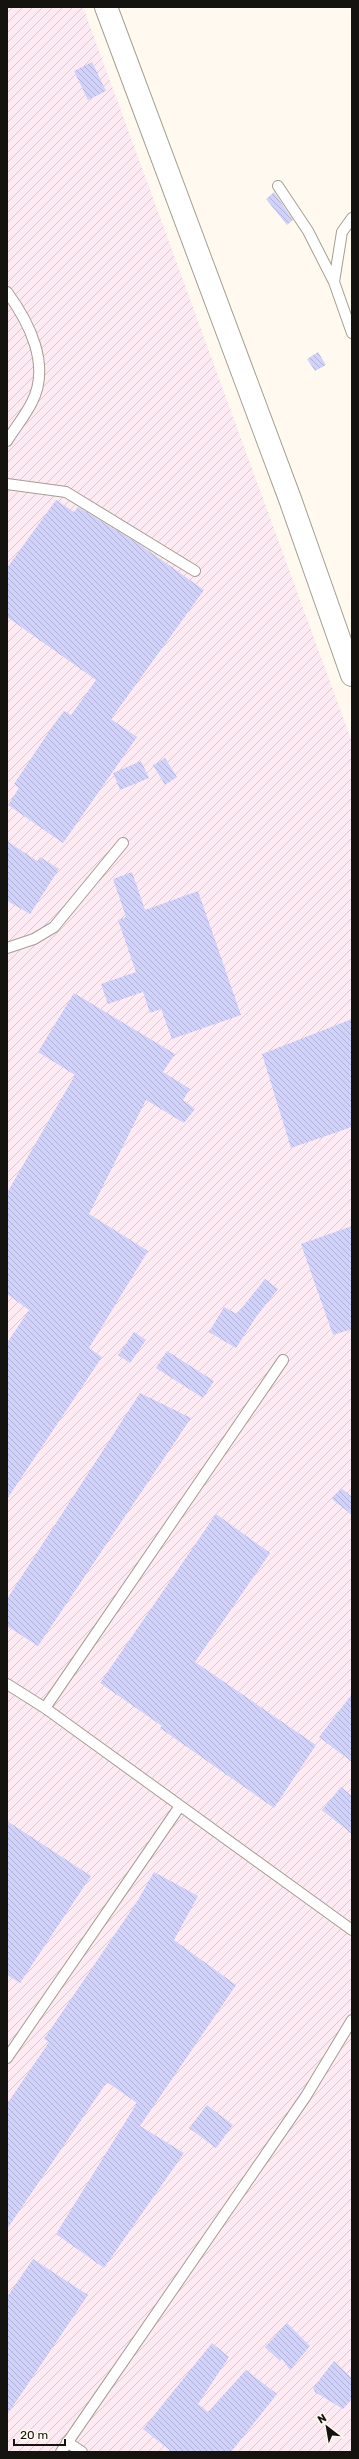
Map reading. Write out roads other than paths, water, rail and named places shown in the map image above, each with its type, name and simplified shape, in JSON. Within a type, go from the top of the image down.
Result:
[{"type":"main road","points":[[106,7],[288,492],[352,675]]},
{"type":"lane","points":[[278,186],[308,231],[334,282],[352,333]]},
{"type":"lane","points":[[334,282],[342,232],[352,218]]},
{"type":"lane","points":[[7,292],[33,333],[38,361],[38,383],[32,401],[7,441]]},
{"type":"lane","points":[[7,484],[66,492],[195,571]]},
{"type":"lane","points":[[7,948],[34,939],[54,926],[123,843]]},
{"type":"lane","points":[[45,1708],[283,1360]]},
{"type":"lane","points":[[7,1684],[45,1708],[352,1930]]},
{"type":"lane","points":[[7,2058],[180,1806]]},
{"type":"lane","points":[[61,2452],[306,2096],[352,2020]]},
{"type":"lane","points":[[67,2442],[82,2452]]}]
